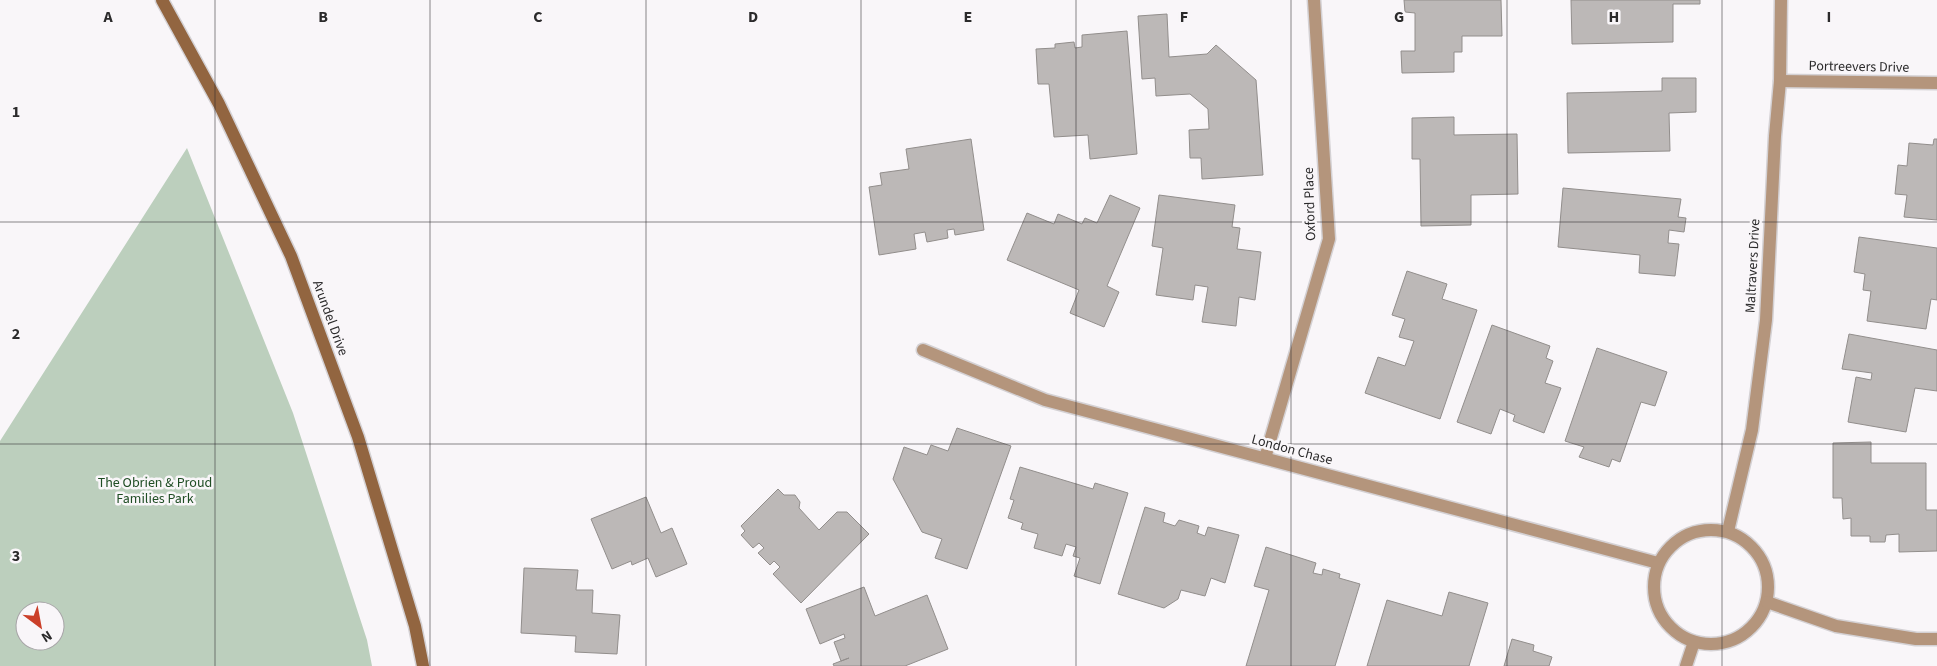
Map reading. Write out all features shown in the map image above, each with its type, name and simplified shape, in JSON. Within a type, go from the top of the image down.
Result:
[{"type":"main road","name":"Arundel Drive","points":[[162,0],[219,104],[291,256],[358,437],[415,626],[423,666]]},
{"type":"street","name":"Oxford Place","points":[[1265,458],[1329,240],[1314,0]]},
{"type":"street","name":"Maltravers Drive","points":[[1728,531],[1752,430],[1766,320],[1775,136],[1780,82],[1781,0]]},
{"type":"street","name":"Portreevers Drive","points":[[1780,82],[1937,83]]},
{"type":"street","name":"London Chase","points":[[923,350],[1045,400],[1658,562]]},
{"type":"street","points":[[1700,530],[1728,531],[1753,546],[1757,552],[1768,572],[1768,602],[1757,622],[1739,637],[1717,644],[1694,642],[1673,630],[1658,610],[1653,586],[1658,562],[1676,541],[1700,530]]},
{"type":"street","points":[[1768,602],[1836,626],[1916,639],[1937,640]]},
{"type":"street","points":[[1686,666],[1694,642]]},
{"type":"green space","name":"The Obrien & Proud Families Park","points":[[187,148],[293,413],[367,640],[372,666],[0,666],[0,441]]},
{"type":"building","points":[[1404,0],[1501,0],[1502,36],[1462,36],[1462,52],[1454,52],[1454,72],[1402,73],[1401,51],[1415,51],[1415,13],[1405,12]]},
{"type":"building","points":[[1571,0],[1700,0],[1700,4],[1673,4],[1673,42],[1572,44]]},
{"type":"building","points":[[1167,14],[1169,57],[1207,54],[1216,45],[1256,80],[1263,175],[1202,179],[1201,158],[1190,158],[1189,130],[1209,129],[1208,109],[1190,94],[1156,96],[1155,78],[1142,79],[1138,16]]},
{"type":"building","points":[[1127,31],[1137,154],[1090,159],[1088,135],[1054,137],[1049,84],[1038,84],[1036,49],[1055,48],[1055,44],[1074,42],[1075,48],[1082,47],[1082,35]]},
{"type":"building","points":[[1662,78],[1696,78],[1696,112],[1669,113],[1670,151],[1568,153],[1567,93],[1662,91]]},
{"type":"building","points":[[1454,117],[1454,135],[1517,134],[1518,194],[1471,195],[1471,225],[1421,226],[1420,159],[1412,159],[1412,118]]},
{"type":"building","points":[[971,139],[984,230],[955,235],[954,229],[947,230],[948,238],[927,242],[925,232],[914,234],[916,249],[879,255],[869,187],[882,185],[880,173],[909,169],[906,149]]},
{"type":"building","points":[[1934,139],[1937,139],[1937,220],[1904,217],[1907,195],[1895,194],[1898,165],[1907,166],[1909,143],[1933,145]]},
{"type":"building","points":[[1563,188],[1681,199],[1678,217],[1686,218],[1684,232],[1669,230],[1668,243],[1679,244],[1675,276],[1639,273],[1640,255],[1558,247]]},
{"type":"building","points":[[1110,195],[1140,208],[1107,286],[1119,292],[1104,327],[1070,313],[1079,290],[1007,260],[1027,213],[1054,224],[1058,214],[1082,224],[1085,218],[1097,223]]},
{"type":"building","points":[[1159,195],[1235,205],[1232,227],[1240,228],[1237,249],[1261,252],[1255,300],[1239,297],[1236,326],[1202,322],[1208,287],[1195,285],[1193,300],[1156,295],[1163,248],[1152,246]]},
{"type":"building","points":[[1859,237],[1937,248],[1937,300],[1931,299],[1926,329],[1867,321],[1871,291],[1863,290],[1865,274],[1854,272]]},
{"type":"building","points":[[1407,271],[1447,284],[1442,299],[1477,310],[1440,419],[1365,393],[1378,357],[1405,366],[1414,341],[1399,337],[1405,319],[1392,315]]},
{"type":"building","points":[[1492,325],[1550,346],[1546,358],[1553,361],[1545,383],[1561,388],[1544,433],[1513,421],[1515,415],[1500,409],[1491,434],[1457,422]]},
{"type":"building","points":[[1849,334],[1937,350],[1937,391],[1915,388],[1906,432],[1848,422],[1856,377],[1871,380],[1872,373],[1842,369]]},
{"type":"building","points":[[1597,348],[1667,372],[1655,406],[1641,402],[1620,462],[1612,459],[1609,467],[1579,457],[1584,447],[1565,441]]},
{"type":"building","points":[[957,428],[1011,446],[967,569],[935,558],[942,539],[922,532],[893,479],[904,447],[927,455],[931,445],[948,451]]},
{"type":"building","points":[[1871,442],[1871,463],[1926,463],[1926,510],[1937,510],[1937,551],[1899,552],[1899,534],[1886,535],[1885,542],[1870,542],[1870,536],[1851,536],[1851,518],[1843,519],[1842,498],[1833,498],[1833,443]]},
{"type":"building","points":[[1020,467],[1093,489],[1095,483],[1128,493],[1100,584],[1074,576],[1080,558],[1073,556],[1076,547],[1066,544],[1062,556],[1034,548],[1038,534],[1021,529],[1023,523],[1008,518],[1014,500],[1010,499]]},
{"type":"building","points":[[778,489],[784,495],[795,495],[800,502],[799,508],[819,530],[837,512],[847,512],[869,534],[801,603],[773,574],[780,567],[774,561],[770,565],[758,553],[764,548],[759,543],[753,548],[741,535],[745,531],[741,526]]},
{"type":"building","points":[[646,497],[661,533],[672,528],[687,564],[656,577],[648,558],[632,565],[631,561],[612,569],[591,519]]},
{"type":"building","points":[[1145,507],[1165,513],[1163,522],[1175,526],[1179,520],[1199,526],[1197,533],[1205,536],[1208,527],[1239,535],[1225,583],[1211,578],[1205,596],[1181,590],[1178,599],[1164,608],[1118,594]]},
{"type":"building","points":[[1266,547],[1316,563],[1313,573],[1322,575],[1323,569],[1340,574],[1339,578],[1360,584],[1335,666],[1246,666],[1269,590],[1254,586]]},
{"type":"building","points":[[524,568],[578,570],[576,590],[593,590],[592,613],[620,615],[617,654],[575,652],[576,636],[521,633]]},
{"type":"building","points":[[864,587],[875,616],[927,595],[948,649],[905,666],[834,666],[833,664],[841,661],[834,642],[845,638],[844,634],[820,644],[806,609]]},
{"type":"building","points":[[1449,592],[1488,603],[1469,666],[1367,666],[1387,600],[1442,616]]},
{"type":"building","points":[[1512,639],[1534,645],[1533,651],[1552,657],[1549,666],[1504,666]]}]
